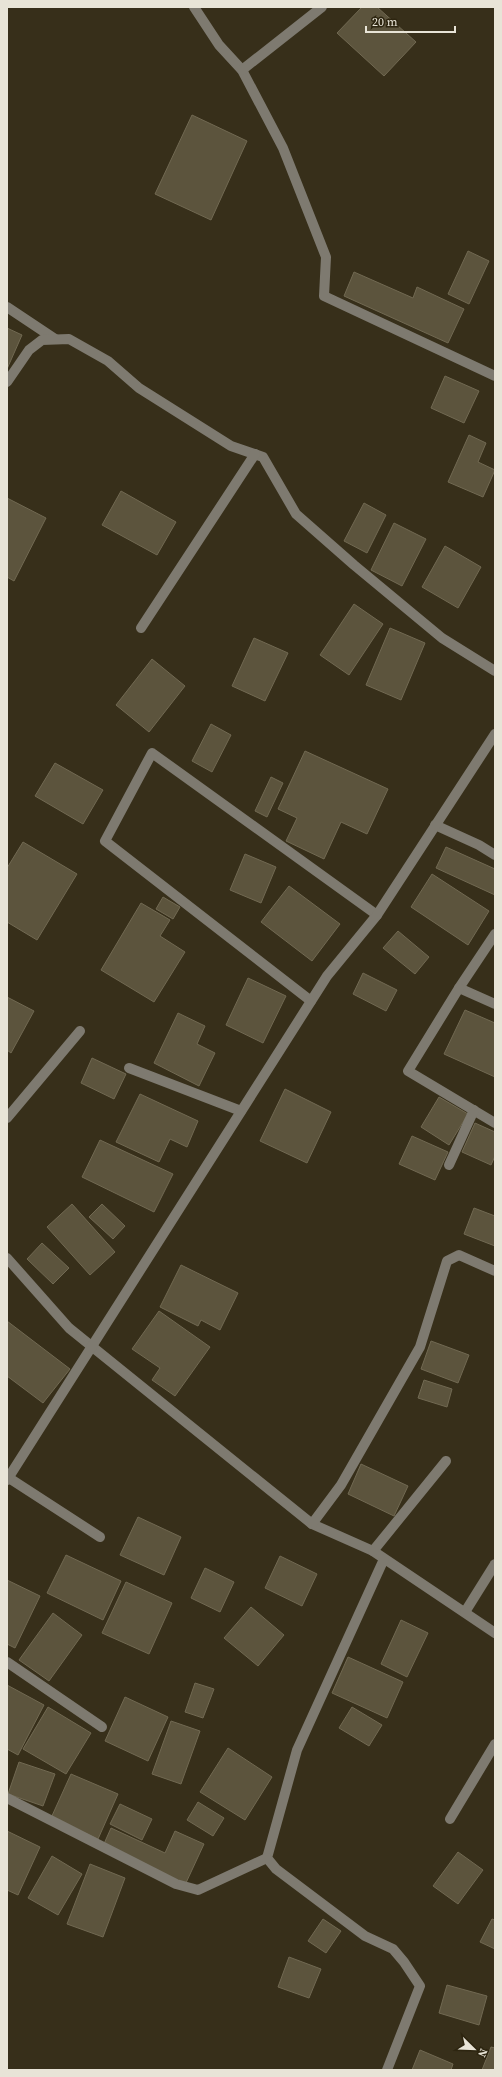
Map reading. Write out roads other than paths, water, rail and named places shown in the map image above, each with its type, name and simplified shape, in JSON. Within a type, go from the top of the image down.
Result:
[{"type":"street","points":[[194,7],[219,45],[242,70],[283,148],[326,256],[324,296],[495,376]]},
{"type":"street","points":[[242,70],[322,7]]},
{"type":"street","points":[[7,307],[55,339]]},
{"type":"street","points":[[7,382],[29,350],[42,340],[69,339],[108,361],[139,388],[231,446],[264,457],[296,514],[354,565],[442,638],[495,671]]},
{"type":"street","points":[[141,628],[255,454]]},
{"type":"street","points":[[100,1537],[8,1479],[327,976],[377,914],[495,734]]},
{"type":"street","points":[[311,1001],[105,841],[152,753],[377,914]]},
{"type":"street","points":[[435,825],[479,845],[495,855]]},
{"type":"street","points":[[495,934],[459,988],[408,1071],[495,1123]]},
{"type":"street","points":[[459,988],[495,1004]]},
{"type":"street","points":[[7,1118],[80,1031]]},
{"type":"street","points":[[129,1068],[241,1111]]},
{"type":"street","points":[[449,1165],[474,1110]]},
{"type":"street","points":[[312,1524],[341,1485],[420,1347],[447,1261],[459,1255],[495,1271]]},
{"type":"street","points":[[7,1258],[69,1328],[312,1524],[373,1551],[495,1633]]},
{"type":"street","points":[[373,1551],[446,1461]]},
{"type":"street","points":[[7,1798],[176,1884],[198,1890],[267,1858],[297,1750],[384,1559]]},
{"type":"street","points":[[465,1612],[495,1564]]},
{"type":"street","points":[[7,1662],[102,1726]]},
{"type":"street","points":[[450,1819],[495,1744]]},
{"type":"street","points":[[267,1858],[276,1870],[365,1936],[393,1949],[404,1962],[420,1986],[387,2070]]}]
